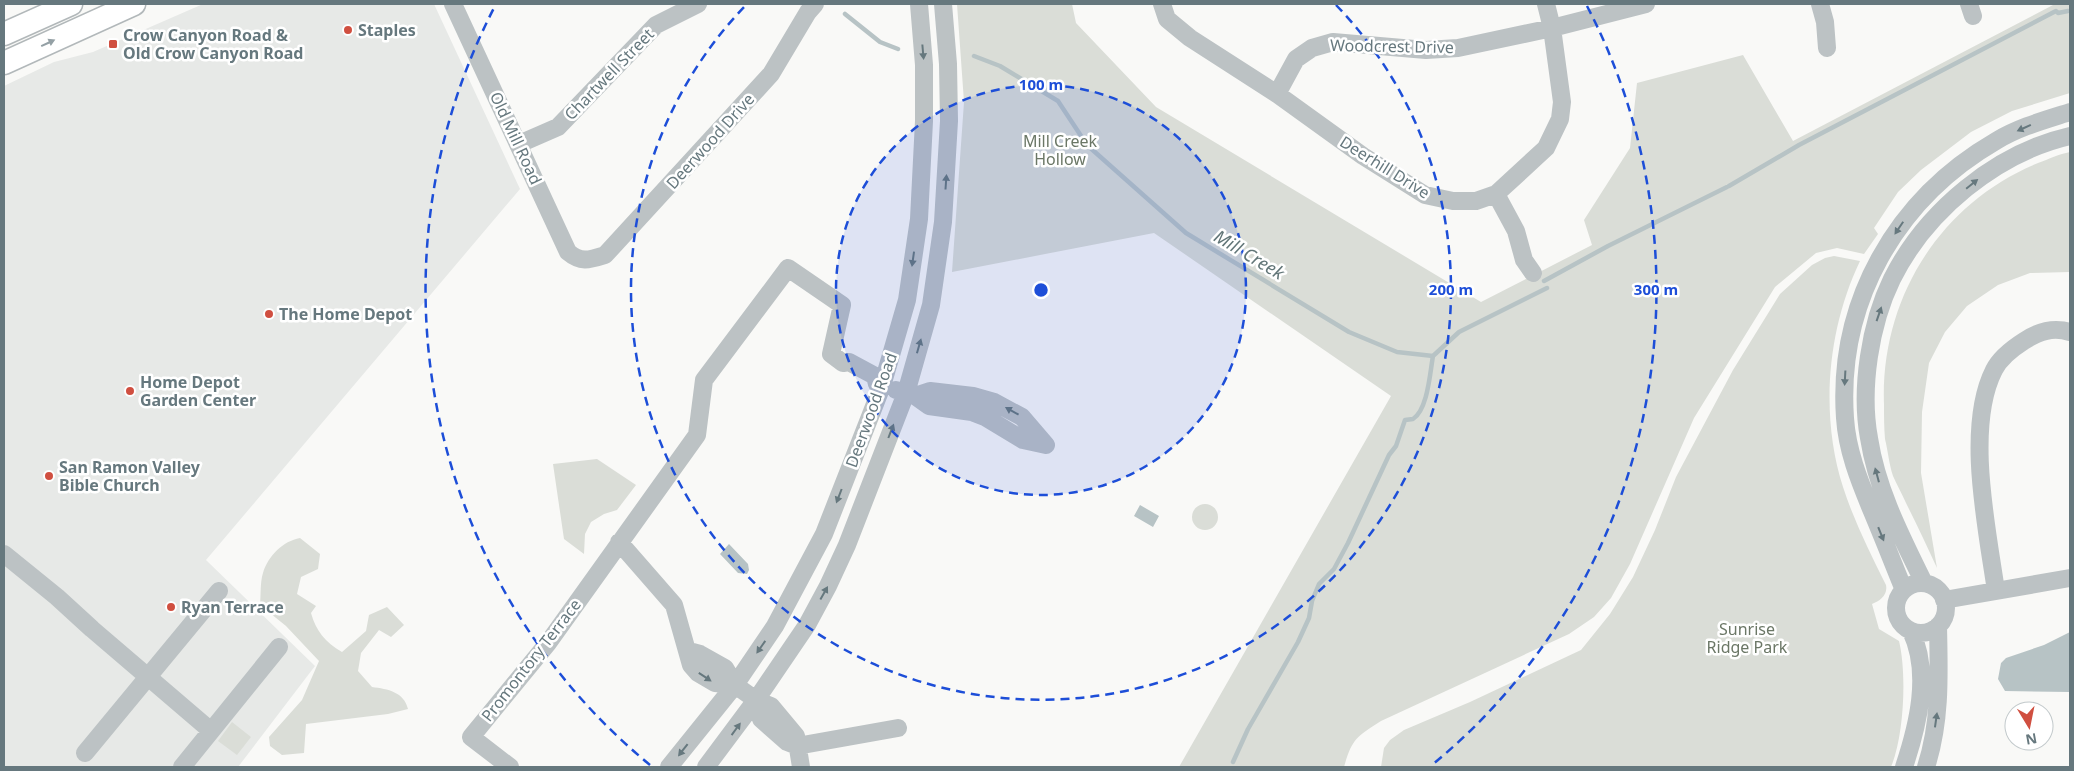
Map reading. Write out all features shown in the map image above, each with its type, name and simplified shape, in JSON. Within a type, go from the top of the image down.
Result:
[{"type":"main road","points":[[4,34],[71,4]]},
{"type":"main road","points":[[4,63],[134,4]]},
{"type":"street","name":"Old Mill Road","points":[[453,4],[568,252],[576,259],[587,261]]},
{"type":"street","name":"Chartwell Street","points":[[519,144],[558,127],[656,25],[698,4]]},
{"type":"street","name":"Deerwood Road","points":[[669,767],[735,685],[775,626],[824,534],[879,385],[907,300],[919,219],[924,121],[924,65],[918,4]]},
{"type":"street","name":"Deerwood Road","points":[[706,767],[756,700],[807,625],[847,545],[910,395],[931,305],[943,222],[949,121],[948,64],[943,4]]},
{"type":"street","name":"Deerhill Drive","points":[[1162,4],[1167,19],[1190,38],[1277,94],[1363,156],[1425,196],[1453,201],[1476,201],[1496,194],[1546,148],[1560,119],[1561,87],[1552,28],[1546,4]]},
{"type":"street","name":"Woodcrest Drive","points":[[1277,94],[1296,60],[1312,48],[1333,42],[1426,50],[1458,48],[1552,28],[1646,4]]},
{"type":"street","points":[[1820,4],[1825,22],[1827,48]]},
{"type":"street","name":"Deerwood Drive","points":[[587,261],[604,255],[771,74],[806,6]]},
{"type":"street","points":[[1904,590],[1859,482],[1845,419],[1846,354],[1867,282],[1886,247],[1906,217],[1931,188],[1961,163],[1998,140],[2036,123],[2070,112]]},
{"type":"street","points":[[1924,583],[1887,505],[1878,480],[1868,436],[1865,397],[1876,319],[1892,278],[1933,219],[1989,170],[2024,152],[2070,136]]},
{"type":"street","points":[[1496,194],[1516,231],[1524,260],[1533,273]]},
{"type":"street","name":"Promontory Terrace","points":[[510,767],[471,737],[548,644],[697,435],[704,380],[788,268],[842,305],[831,354],[843,363],[849,362],[875,376],[879,385],[910,395]]},
{"type":"street","points":[[1996,591],[1982,493],[1980,458],[1983,398],[1995,368],[2013,348],[2039,332],[2061,329],[2070,332]]},
{"type":"street","points":[[930,391],[973,396],[994,402],[1022,417],[1046,445],[1023,440],[972,412],[929,406],[910,395],[930,391]]},
{"type":"street","points":[[619,542],[674,605],[680,631],[689,651],[691,665],[698,673],[715,683],[735,685],[756,700],[761,718],[787,742],[797,746],[898,728]]},
{"type":"street","points":[[4,554],[57,596],[92,629],[210,730]]},
{"type":"street","points":[[1944,600],[2070,578]]},
{"type":"street","points":[[1904,767],[1913,740],[1919,707],[1921,674],[1918,646],[1911,631],[1900,622],[1896,610],[1898,599],[1904,590],[1910,586],[1924,583],[1937,589],[1944,600],[1945,614],[1938,626],[1940,686],[1937,719],[1926,767]]},
{"type":"street","points":[[85,753],[150,677],[219,591]]},
{"type":"street","points":[[1911,631],[1925,632],[1938,626]]},
{"type":"street","points":[[182,767],[210,730],[279,648]]},
{"type":"street","points":[[797,746],[801,767]]},
{"type":"shaded area","points":[[203,4],[434,4],[520,189],[206,560],[315,666],[238,767],[4,767],[4,86],[54,62],[93,52]]},
{"type":"shaded area","points":[[1140,505],[1159,516],[1153,527],[1134,516]]},
{"type":"shaded area","points":[[729,544],[748,564],[749,570],[747,574],[738,573],[720,554]]},
{"type":"shaded area","points":[[2070,632],[2070,692],[2005,691],[1998,679],[2001,663],[2006,658],[2044,645]]},
{"type":"green space","name":"Mill Creek Hollow","points":[[957,4],[1072,4],[1076,23],[1156,107],[1481,302],[1592,245],[1584,220],[1630,148],[1637,83],[1743,55],[1793,141],[2053,5],[2070,4],[2070,93],[2012,111],[1971,132],[1921,170],[1898,192],[1874,228],[1878,234],[1864,254],[1837,248],[1816,253],[1775,287],[1694,418],[1630,564],[1611,598],[1594,617],[1569,634],[1381,721],[1360,735],[1350,750],[1344,767],[1179,767],[1391,396],[1154,233],[952,272],[964,102]]},
{"type":"green space","points":[[2070,152],[2070,272],[2030,273],[1998,285],[1967,306],[1945,332],[1929,363],[1922,412],[1921,473],[1937,568],[1890,467],[1885,439],[1884,405],[1885,366],[1893,328],[1905,292],[1923,259],[1945,229],[1972,203],[2003,181],[2038,163]]},
{"type":"green space","name":"Sunrise Ridge Park","points":[[1834,256],[1860,261],[1840,315],[1834,344],[1830,373],[1831,431],[1847,500],[1886,585],[1886,592],[1883,597],[1872,604],[1879,629],[1899,641],[1903,670],[1903,705],[1899,739],[1891,767],[1381,767],[1384,748],[1390,740],[1404,730],[1470,702],[1581,650],[1610,614],[1633,577],[1655,530],[1676,477],[1733,370],[1780,294],[1812,265],[1825,258]]},
{"type":"green space","points":[[597,459],[636,485],[617,510],[604,514],[591,522],[585,534],[584,554],[564,539],[553,464]]},
{"type":"green space","points":[[1205,504],[1214,508],[1218,517],[1214,526],[1205,530],[1196,526],[1192,517],[1196,508]]},
{"type":"green space","points":[[300,538],[320,554],[318,569],[301,577],[297,594],[316,606],[311,613],[313,619],[322,636],[331,644],[342,652],[366,631],[369,615],[387,607],[404,625],[391,637],[379,630],[361,653],[358,671],[372,687],[389,690],[399,695],[406,703],[408,709],[388,714],[306,724],[304,753],[282,755],[270,746],[269,737],[302,700],[319,661],[286,626],[260,605],[261,584],[265,567],[272,555],[288,542]]},
{"type":"green space","points":[[232,722],[251,737],[237,755],[218,741]]},
{"type":"waterway","points":[[1729,186],[1799,145],[2054,12],[2068,11]]},
{"type":"waterway","name":"Mill Creek","points":[[845,14],[880,42],[898,49]]},
{"type":"waterway","name":"Mill Creek","points":[[974,56],[1000,66],[1058,101],[1087,145],[1186,233],[1349,332],[1397,352],[1433,356],[1459,332],[1547,288]]},
{"type":"waterway","points":[[1544,281],[1608,246],[1727,187]]},
{"type":"waterway","points":[[1233,762],[1248,729],[1298,642],[1309,618],[1312,601],[1319,584],[1334,569],[1348,543],[1389,455],[1396,446],[1405,420],[1413,419],[1422,407],[1428,390],[1433,356]]},
{"type":"place","name":"Staples","points":[[348,30]]},
{"type":"place","name":"Crow Canyon Road & Old Crow Canyon Road","points":[[113,44]]},
{"type":"place","name":"The Home Depot","points":[[269,314]]},
{"type":"place","name":"Home Depot Garden Center","points":[[130,391]]},
{"type":"place","name":"San Ramon Valley Bible Church","points":[[49,476]]},
{"type":"place","name":"Ryan Terrace","points":[[171,607]]}]
